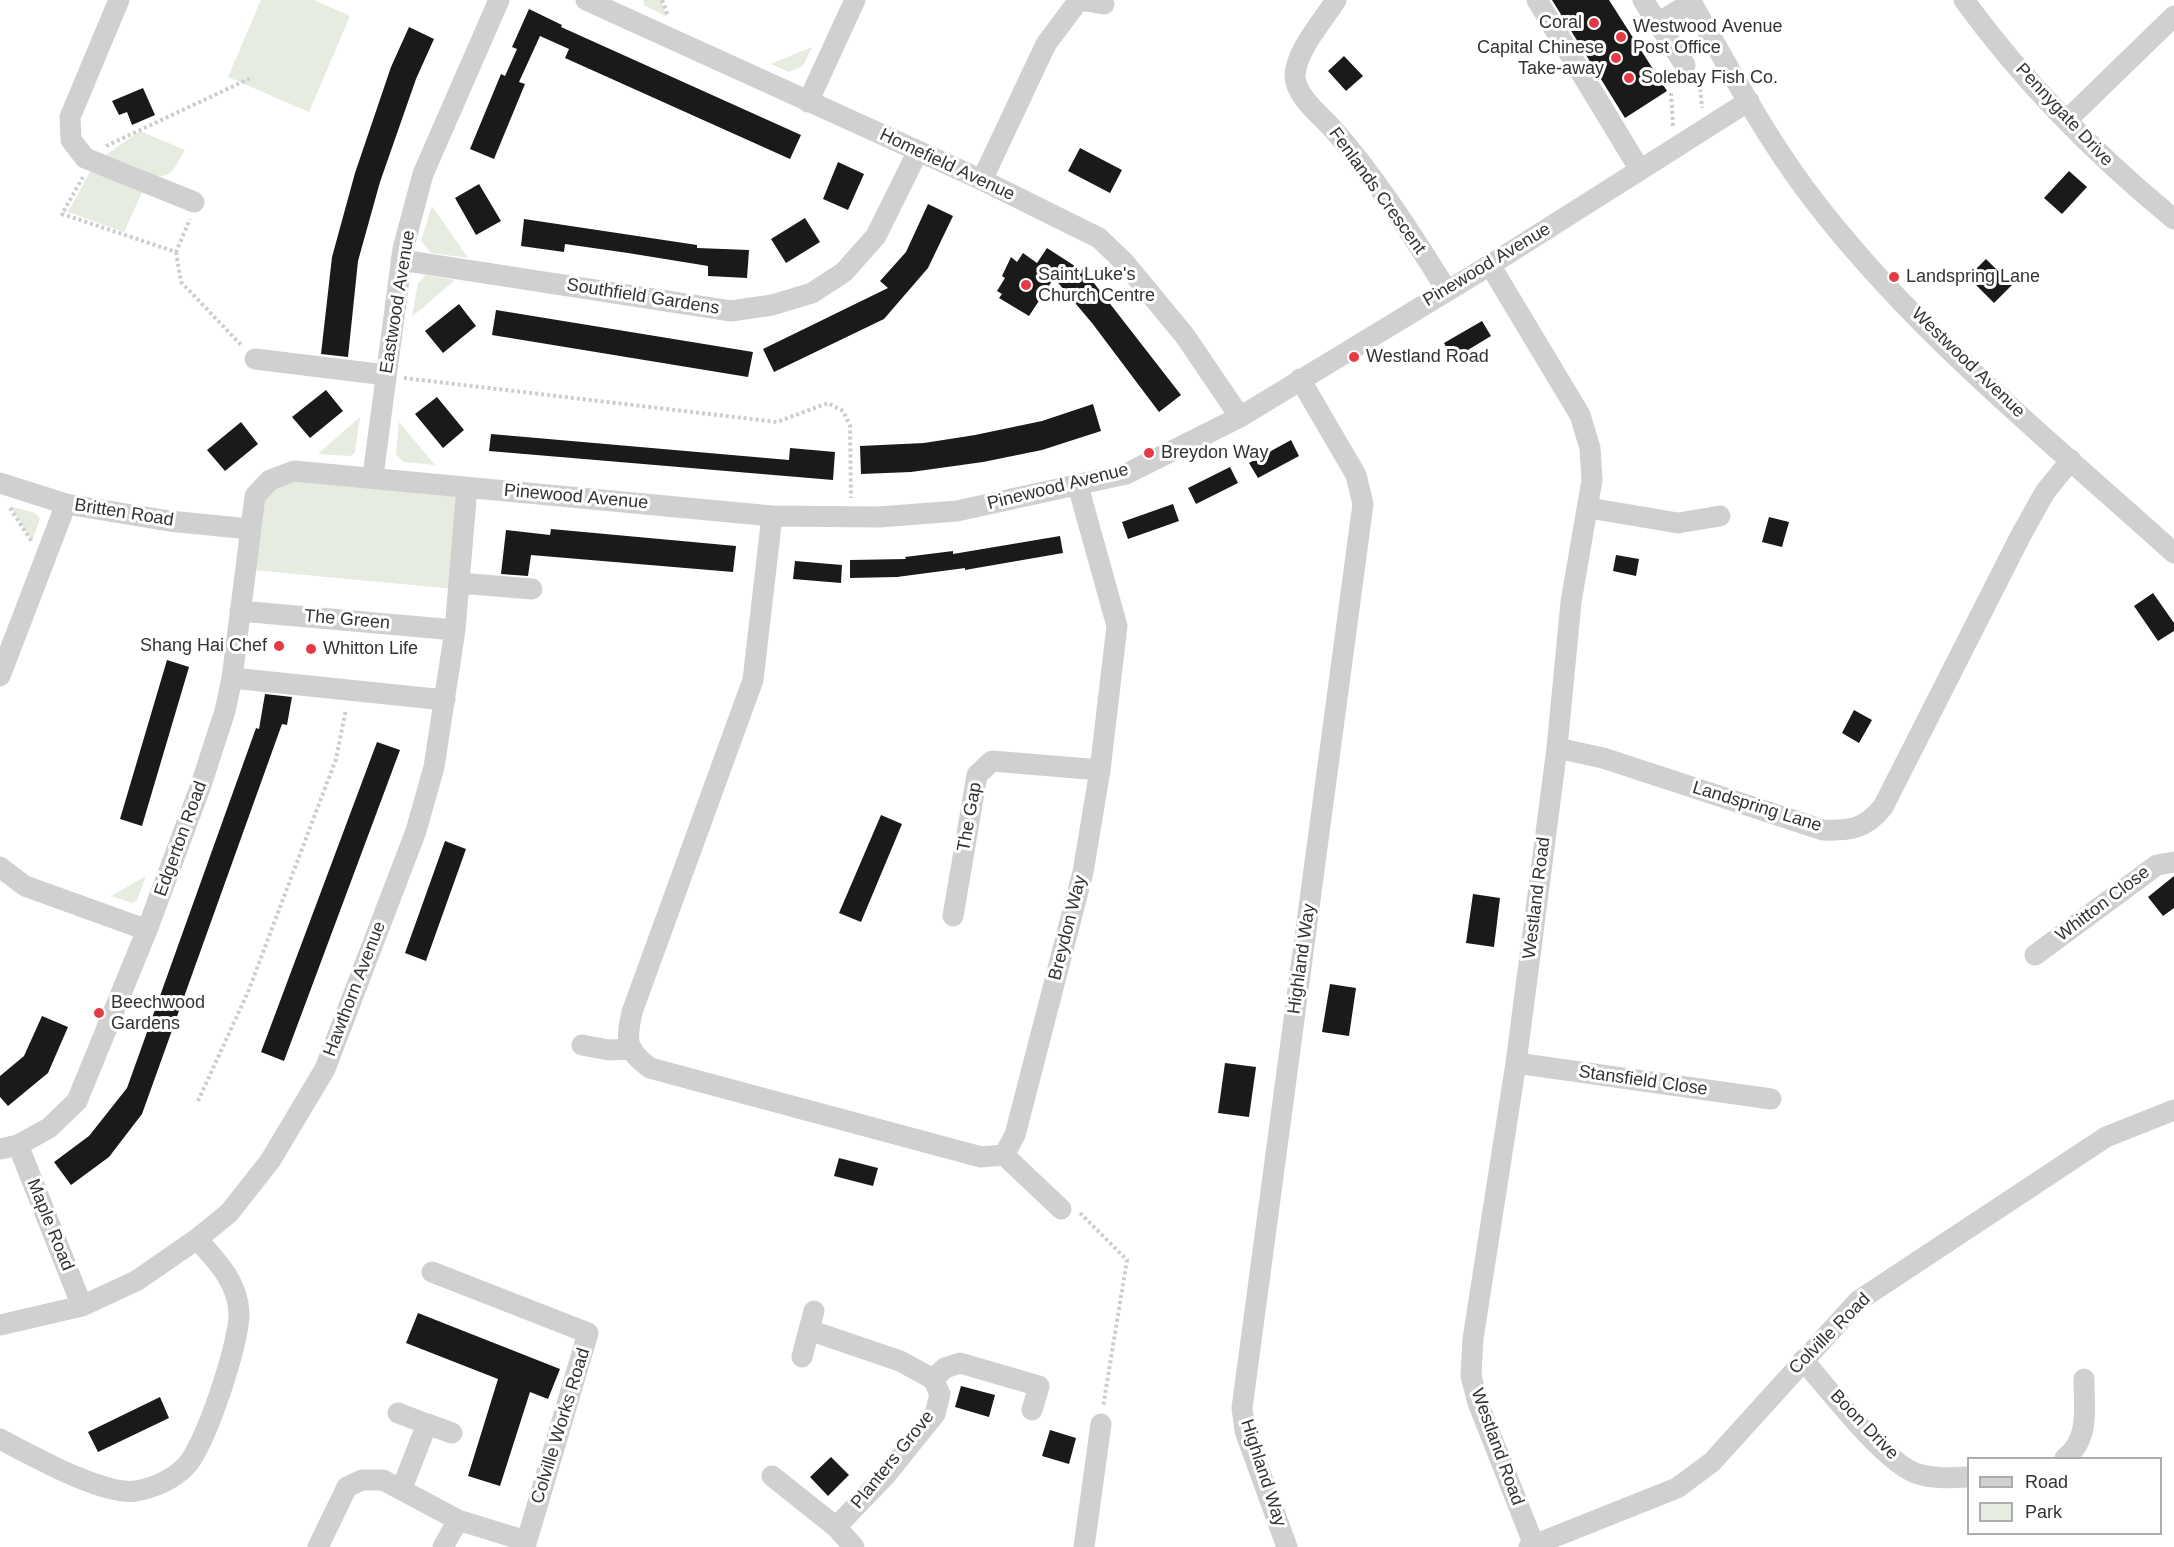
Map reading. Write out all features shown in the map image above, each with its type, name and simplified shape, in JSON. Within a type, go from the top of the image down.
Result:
[{"type":"street","points":[[119,0],[70,117],[71,140],[88,158],[194,202]]},
{"type":"street","name":"Eastwood Avenue","points":[[373,476],[401,260],[423,174],[499,0]]},
{"type":"street","name":"Homefield Avenue","points":[[586,0],[617,6],[808,102],[982,180],[1099,238],[1124,262],[1185,336],[1240,417]]},
{"type":"street","points":[[808,102],[855,0]]},
{"type":"street","points":[[982,180],[1046,44],[1079,0],[1104,4]]},
{"type":"street","name":"Fenlands Crescent","points":[[1336,0],[1302,54],[1295,77],[1303,96],[1354,153],[1398,213],[1446,289]]},
{"type":"street","points":[[1537,0],[1640,170]]},
{"type":"street","points":[[1643,0],[1684,65]]},
{"type":"street","name":"Pennygate Drive","points":[[1964,0],[2030,80],[2121,175],[2174,219]]},
{"type":"street","points":[[1658,23],[1691,1]]},
{"type":"street","name":"Westwood Avenue","points":[[1691,1],[1749,101],[1806,189],[1867,265],[1967,367],[2174,553]]},
{"type":"street","points":[[2068,119],[2174,16]]},
{"type":"street","name":"Pinewood Avenue","points":[[270,480],[294,471],[373,476],[772,516],[852,517],[957,511],[1126,474],[1240,417],[1446,289],[1490,265],[1749,101]]},
{"type":"street","name":"Southfield Gardens","points":[[401,260],[730,311],[772,305],[812,292],[844,272],[876,236],[918,151]]},
{"type":"street","name":"Westland Road","points":[[1490,265],[1580,415],[1590,448],[1592,480],[1571,602],[1557,748],[1516,1063],[1473,1339],[1471,1376],[1478,1403],[1531,1546]]},
{"type":"street","points":[[255,359],[386,375]]},
{"type":"street","name":"Highland Way","points":[[1287,1547],[1245,1431],[1242,1408],[1363,504],[1356,475],[1300,379]]},
{"type":"street","name":"Landspring Lane","points":[[1557,748],[1603,758],[1823,830],[1860,828],[1873,819],[1883,807],[2021,535],[2045,492],[2071,460]]},
{"type":"street","name":"Edgerton Road","points":[[9,1147],[49,1128],[77,1101],[147,930],[200,788],[225,711],[232,678],[255,496],[270,480]]},
{"type":"street","name":"Britten Road","points":[[0,483],[66,504],[169,521],[250,529]]},
{"type":"street","name":"Breydon Way","points":[[1004,1155],[1015,1135],[1083,872],[1100,770],[1117,626],[1078,486]]},
{"type":"street","name":"Hawthorn Avenue","points":[[0,1325],[82,1306],[136,1281],[197,1239],[229,1213],[270,1161],[325,1069],[416,831],[435,767],[455,630],[467,487]]},
{"type":"street","points":[[0,676],[66,504]]},
{"type":"street","points":[[1589,508],[1678,523],[1720,516]]},
{"type":"street","points":[[772,516],[753,680],[632,1012],[626,1039],[635,1057],[650,1068],[981,1157],[1004,1155],[1068,1209]]},
{"type":"street","points":[[459,583],[532,589]]},
{"type":"street","name":"The Green","points":[[240,611],[455,630]]},
{"type":"street","points":[[232,678],[446,699]]},
{"type":"street","name":"The Gap","points":[[953,916],[977,775],[992,761],[1100,770]]},
{"type":"street","name":"Whitton Close","points":[[2035,955],[2157,864],[2174,862]]},
{"type":"street","points":[[0,867],[25,886],[147,930]]},
{"type":"street","points":[[582,1045],[609,1050],[632,1049]]},
{"type":"street","name":"Stansfield Close","points":[[1516,1063],[1771,1099]]},
{"type":"street","name":"Colville Road","points":[[1531,1546],[1677,1488],[1712,1462],[1858,1301],[2106,1137],[2174,1110]]},
{"type":"street","name":"Maple Road","points":[[9,1147],[82,1306]]},
{"type":"street","points":[[0,1439],[101,1487],[134,1491],[162,1484],[186,1466],[203,1437],[237,1338],[239,1311],[227,1273],[197,1239]]},
{"type":"street","name":"Colville Works Road","points":[[318,1547],[347,1487],[362,1480],[383,1480],[402,1488],[458,1520],[526,1544],[588,1333],[432,1272]]},
{"type":"street","points":[[802,1357],[811,1320],[900,1361],[933,1379],[945,1368],[960,1363],[1039,1386],[1032,1410]]},
{"type":"street","name":"Boon Drive","points":[[1803,1360],[1887,1454],[1916,1474],[1946,1479],[1967,1477]]},
{"type":"street","name":"Planters Grove","points":[[836,1527],[886,1474],[935,1414],[940,1394],[933,1379]]},
{"type":"street","points":[[2066,1457],[2082,1440],[2085,1419],[2084,1379]]},
{"type":"street","points":[[398,1413],[452,1433]]},
{"type":"street","points":[[402,1488],[427,1424]]},
{"type":"street","points":[[1084,1547],[1101,1424]]},
{"type":"street","points":[[771,1476],[836,1527],[855,1547]]},
{"type":"street","points":[[443,1547],[458,1520]]},
{"type":"path","points":[[662,0],[669,19]]},
{"type":"path","points":[[176,252],[62,214],[88,158],[253,77]]},
{"type":"path","points":[[1671,93],[1673,127]]},
{"type":"path","points":[[194,202],[194,211],[176,252],[182,282],[255,359]]},
{"type":"path","points":[[386,375],[777,422],[828,403],[843,411],[850,426],[852,517]]},
{"type":"path","points":[[8,505],[33,544]]},
{"type":"path","points":[[198,1101],[248,992],[336,759],[345,726],[348,690]]},
{"type":"path","points":[[1068,1209],[1126,1260],[1101,1424]]},
{"type":"green space","points":[[261,0],[314,0],[350,16],[309,112],[228,77]]},
{"type":"green space","points":[[643,0],[661,0],[667,17],[644,5]]},
{"type":"green space","points":[[812,47],[803,66],[789,72],[771,64]]},
{"type":"green space","points":[[140,131],[185,150],[171,172],[157,176],[106,155]]},
{"type":"green space","points":[[93,166],[144,188],[124,232],[68,212]]},
{"type":"green space","points":[[432,206],[468,258],[431,253],[421,241]]},
{"type":"green space","points":[[426,275],[455,280],[412,317],[418,283]]},
{"type":"green space","points":[[360,417],[355,452],[351,456],[318,454]]},
{"type":"green space","points":[[399,422],[435,465],[404,462],[396,455]]},
{"type":"green space","points":[[296,477],[464,493],[455,589],[252,570],[261,501],[274,486]]},
{"type":"green space","points":[[10,506],[35,513],[40,519],[32,541]]},
{"type":"green space","points":[[146,876],[137,900],[132,903],[111,896]]},
{"type":"building","points":[[1552,0],[1609,0],[1667,91],[1625,118]]},
{"type":"building","points":[[529,9],[562,25],[561,27],[801,135],[790,159],[565,58],[569,49],[540,36],[519,82],[525,84],[494,159],[470,149],[501,74],[505,76],[517,49],[512,47]]},
{"type":"building","points":[[409,27],[434,39],[416,79],[380,182],[358,261],[348,357],[321,354],[332,257],[355,173],[391,67]]},
{"type":"building","points":[[1344,56],[1363,76],[1346,91],[1328,71]]},
{"type":"building","points":[[143,88],[155,115],[132,125],[127,112],[119,115],[112,101]]},
{"type":"building","points":[[1080,148],[1122,170],[1110,193],[1068,171]]},
{"type":"building","points":[[838,162],[864,174],[848,210],[823,199]]},
{"type":"building","points":[[2069,171],[2087,187],[2062,214],[2044,198]]},
{"type":"building","points":[[479,184],[501,221],[476,235],[455,198]]},
{"type":"building","points":[[928,204],[953,216],[928,268],[884,319],[774,372],[763,349],[888,288],[880,281],[906,252]]},
{"type":"building","points":[[805,218],[820,242],[786,263],[771,239]]},
{"type":"building","points":[[524,219],[697,245],[697,248],[749,250],[747,278],[708,276],[708,266],[565,244],[564,252],[521,246]]},
{"type":"building","points":[[1047,248],[1081,270],[1083,269],[1181,395],[1159,412],[1092,323],[1054,278],[1029,316],[999,298],[1002,294],[997,291],[1005,278],[1002,276],[1011,257],[1017,262],[1023,253],[1037,263]]},
{"type":"building","points":[[1986,259],[2012,285],[1994,303],[1968,277]]},
{"type":"building","points":[[459,304],[476,326],[443,353],[425,331]]},
{"type":"building","points":[[496,310],[753,352],[748,377],[492,335]]},
{"type":"building","points":[[1482,321],[1491,336],[1453,359],[1444,343]]},
{"type":"building","points":[[326,390],[343,411],[310,438],[292,417]]},
{"type":"building","points":[[437,397],[464,430],[443,448],[415,414]]},
{"type":"building","points":[[1093,404],[1101,431],[1042,450],[983,462],[911,472],[861,474],[860,446],[924,443],[975,435],[1042,421]]},
{"type":"building","points":[[241,422],[258,444],[225,471],[207,450]]},
{"type":"building","points":[[491,434],[789,460],[790,448],[835,452],[833,480],[489,451]]},
{"type":"building","points":[[1291,440],[1299,456],[1258,478],[1249,463]]},
{"type":"building","points":[[1230,467],[1238,483],[1196,504],[1188,488]]},
{"type":"building","points":[[1173,504],[1179,521],[1128,539],[1122,522]]},
{"type":"building","points":[[1769,517],[1789,522],[1782,547],[1762,542]]},
{"type":"building","points":[[551,529],[736,546],[733,572],[531,555],[528,576],[501,574],[506,530],[550,535]]},
{"type":"building","points":[[1060,536],[1063,553],[965,570],[965,568],[897,577],[850,578],[850,560],[906,559],[905,557],[953,551],[953,554]]},
{"type":"building","points":[[1616,555],[1639,559],[1636,576],[1613,571]]},
{"type":"building","points":[[795,561],[842,565],[841,583],[793,579]]},
{"type":"building","points":[[2153,593],[2174,623],[2174,631],[2158,641],[2134,606]]},
{"type":"building","points":[[167,660],[189,667],[142,826],[120,819]]},
{"type":"building","points":[[265,694],[292,697],[287,725],[282,724],[142,1114],[109,1157],[71,1185],[54,1162],[89,1136],[127,1088],[256,728],[259,729]]},
{"type":"building","points":[[1854,710],[1872,720],[1859,743],[1842,733]]},
{"type":"building","points":[[377,742],[400,750],[284,1061],[261,1052]]},
{"type":"building","points":[[881,815],[902,824],[861,922],[839,913]]},
{"type":"building","points":[[445,841],[466,849],[426,961],[405,953]]},
{"type":"building","points":[[2174,876],[2174,908],[2163,916],[2148,897]]},
{"type":"building","points":[[1473,894],[1500,898],[1494,947],[1466,943]]},
{"type":"building","points":[[1330,984],[1356,988],[1349,1036],[1322,1032]]},
{"type":"building","points":[[42,1016],[68,1027],[48,1073],[8,1106],[0,1097],[0,1076],[24,1056]]},
{"type":"building","points":[[1225,1063],[1256,1067],[1249,1117],[1218,1113]]},
{"type":"building","points":[[839,1158],[878,1168],[873,1186],[834,1176]]},
{"type":"building","points":[[418,1313],[560,1369],[548,1399],[530,1392],[500,1486],[468,1476],[498,1379],[406,1343]]},
{"type":"building","points":[[961,1386],[995,1395],[989,1417],[955,1407]]},
{"type":"building","points":[[160,1397],[169,1418],[98,1452],[88,1432]]},
{"type":"building","points":[[1050,1430],[1076,1438],[1069,1464],[1042,1456]]},
{"type":"building","points":[[831,1457],[849,1475],[828,1496],[810,1477]]},
{"type":"place","name":"Coral","points":[[1594,23]]},
{"type":"place","name":"Westwood Avenue Post Office","points":[[1621,37]]},
{"type":"place","name":"Capital Chinese Take-away","points":[[1616,58]]},
{"type":"place","name":"Solebay Fish Co.","points":[[1629,78]]},
{"type":"place","name":"Landspring Lane","points":[[1894,277]]},
{"type":"place","name":"Saint Luke's Church Centre","points":[[1026,285]]},
{"type":"place","name":"Westland Road","points":[[1354,357]]},
{"type":"place","name":"Breydon Way","points":[[1149,453]]},
{"type":"place","name":"Shang Hai Chef","points":[[279,646]]},
{"type":"place","name":"Whitton Life","points":[[311,649]]},
{"type":"place","name":"Beechwood Gardens","points":[[99,1013]]}]
